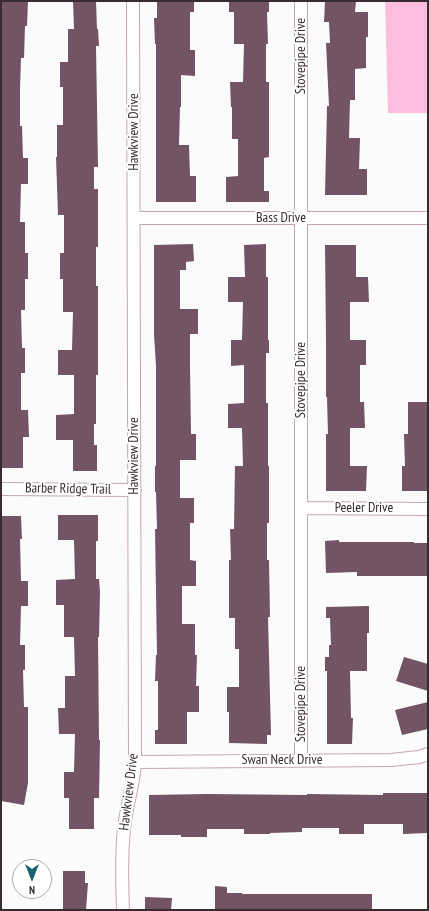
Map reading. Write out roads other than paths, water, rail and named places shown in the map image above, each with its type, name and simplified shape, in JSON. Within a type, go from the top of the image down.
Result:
[{"type":"street","name":"Hawkview Drive","points":[[123,910],[122,861],[124,828],[134,778],[135,762],[133,1]]},
{"type":"street","name":"Stovepipe Drive","points":[[301,1],[301,760]]},
{"type":"street","name":"Bass Drive","points":[[134,218],[428,218]]},
{"type":"street","name":"Barber Ridge Trail","points":[[1,489],[134,490]]},
{"type":"street","name":"Peeler Drive","points":[[301,508],[428,509]]},
{"type":"street","name":"Swan Neck Drive","points":[[135,762],[391,760],[419,757],[428,754]]}]
